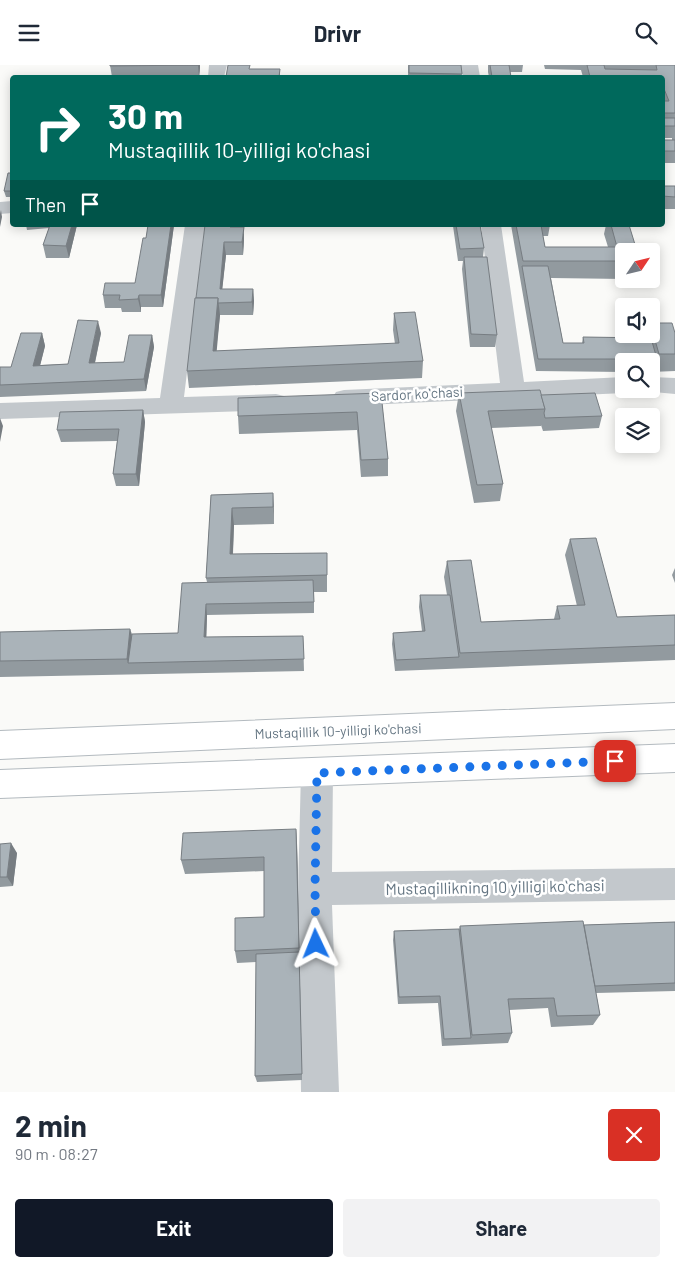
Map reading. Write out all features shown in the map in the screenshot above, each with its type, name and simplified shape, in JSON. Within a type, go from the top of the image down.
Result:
[{"type":"main road","name":"Mustaqillik 10-yilligi ko'chasi","points":[[0,745],[675,717]]},
{"type":"main road","points":[[0,784],[675,759]]},
{"type":"street","points":[[171,406],[195,227]]},
{"type":"street","points":[[491,227],[513,389]]},
{"type":"street","name":"Sardor koʻchasi","points":[[326,399],[615,385]]},
{"type":"street","points":[[660,385],[675,385]]},
{"type":"street","points":[[0,411],[296,401]]},
{"type":"street","points":[[317,773],[315,889],[320,1092]]},
{"type":"street","name":"Mustaqillikning 10 yilligi koʻchasi","points":[[315,889],[675,885]]},
{"type":"building","points":[[110,65],[198,65],[110,66]]},
{"type":"building","points":[[228,65],[250,65],[249,69],[280,69],[279,75],[226,75]]},
{"type":"building","points":[[409,65],[461,65],[462,74],[409,73]]},
{"type":"building","points":[[490,65],[509,65],[511,75],[492,75]]},
{"type":"building","points":[[587,65],[604,65],[605,69],[657,70],[656,65],[675,65],[675,113],[665,113],[665,101],[669,101],[665,91],[665,75],[590,75]]},
{"type":"building","points":[[665,118],[675,118],[675,126],[665,126]]},
{"type":"building","points":[[665,140],[675,140],[675,151],[665,151]]},
{"type":"building","points":[[8,173],[10,173],[10,191],[4,191]]},
{"type":"building","points":[[665,186],[675,186],[675,197],[665,196]]},
{"type":"building","points":[[49,227],[71,227],[66,246],[43,245]]},
{"type":"building","points":[[148,227],[171,227],[161,295],[139,295],[138,299],[119,300],[120,295],[103,295],[105,283],[135,283],[143,238],[146,238]]},
{"type":"building","points":[[205,227],[244,227],[242,242],[224,242],[220,289],[253,289],[252,302],[218,303],[218,298],[196,298]]},
{"type":"building","points":[[456,227],[480,227],[484,248],[460,249]]},
{"type":"building","points":[[516,227],[541,227],[545,247],[615,247],[615,261],[523,261]]},
{"type":"building","points":[[612,227],[630,227],[635,243],[616,243]]},
{"type":"building","points":[[464,257],[487,257],[497,335],[471,334]]},
{"type":"building","points":[[522,266],[548,266],[563,343],[584,343],[583,337],[615,337],[615,343],[652,343],[655,353],[615,353],[615,359],[538,359]]},
{"type":"building","points":[[195,298],[218,298],[213,351],[399,343],[394,313],[415,312],[423,361],[187,371]]},
{"type":"building","points":[[78,320],[98,321],[89,363],[124,362],[129,335],[152,335],[144,379],[0,385],[0,367],[11,367],[21,333],[42,333],[33,366],[68,364]]},
{"type":"building","points":[[660,323],[672,323],[675,333],[675,354],[659,353],[656,343],[660,343]]},
{"type":"building","points":[[540,390],[545,409],[488,411],[503,484],[477,485],[459,393]]},
{"type":"building","points":[[381,393],[388,459],[361,460],[357,412],[238,416],[238,398]]},
{"type":"building","points":[[595,393],[602,416],[545,418],[545,409],[541,395]]},
{"type":"building","points":[[143,410],[136,474],[113,474],[119,429],[57,430],[60,412]]},
{"type":"building","points":[[273,493],[273,507],[232,508],[230,554],[327,553],[327,575],[206,578],[211,495]]},
{"type":"building","points":[[596,538],[617,617],[675,615],[675,645],[460,653],[447,561],[471,560],[481,622],[560,619],[557,606],[585,605],[570,539]]},
{"type":"building","points":[[313,580],[314,602],[206,604],[204,637],[303,636],[304,659],[128,663],[132,634],[178,633],[182,583]]},
{"type":"building","points":[[420,595],[450,595],[459,657],[396,660],[393,633],[425,631]]},
{"type":"building","points":[[130,629],[127,659],[0,661],[0,632]]},
{"type":"building","points":[[296,829],[299,948],[235,951],[235,918],[264,917],[264,857],[181,860],[183,833]]},
{"type":"building","points":[[11,843],[7,877],[0,877],[0,844]]},
{"type":"building","points":[[583,921],[600,1015],[557,1016],[554,998],[508,999],[512,1033],[472,1035],[460,926]]},
{"type":"building","points":[[675,922],[675,983],[595,986],[584,925]]},
{"type":"building","points":[[459,929],[471,1038],[444,1039],[440,996],[399,997],[394,931]]},
{"type":"building","points":[[299,952],[302,1074],[255,1076],[256,954]]},
{"type":"route","points":[[316,944],[317,773],[615,761]]}]
